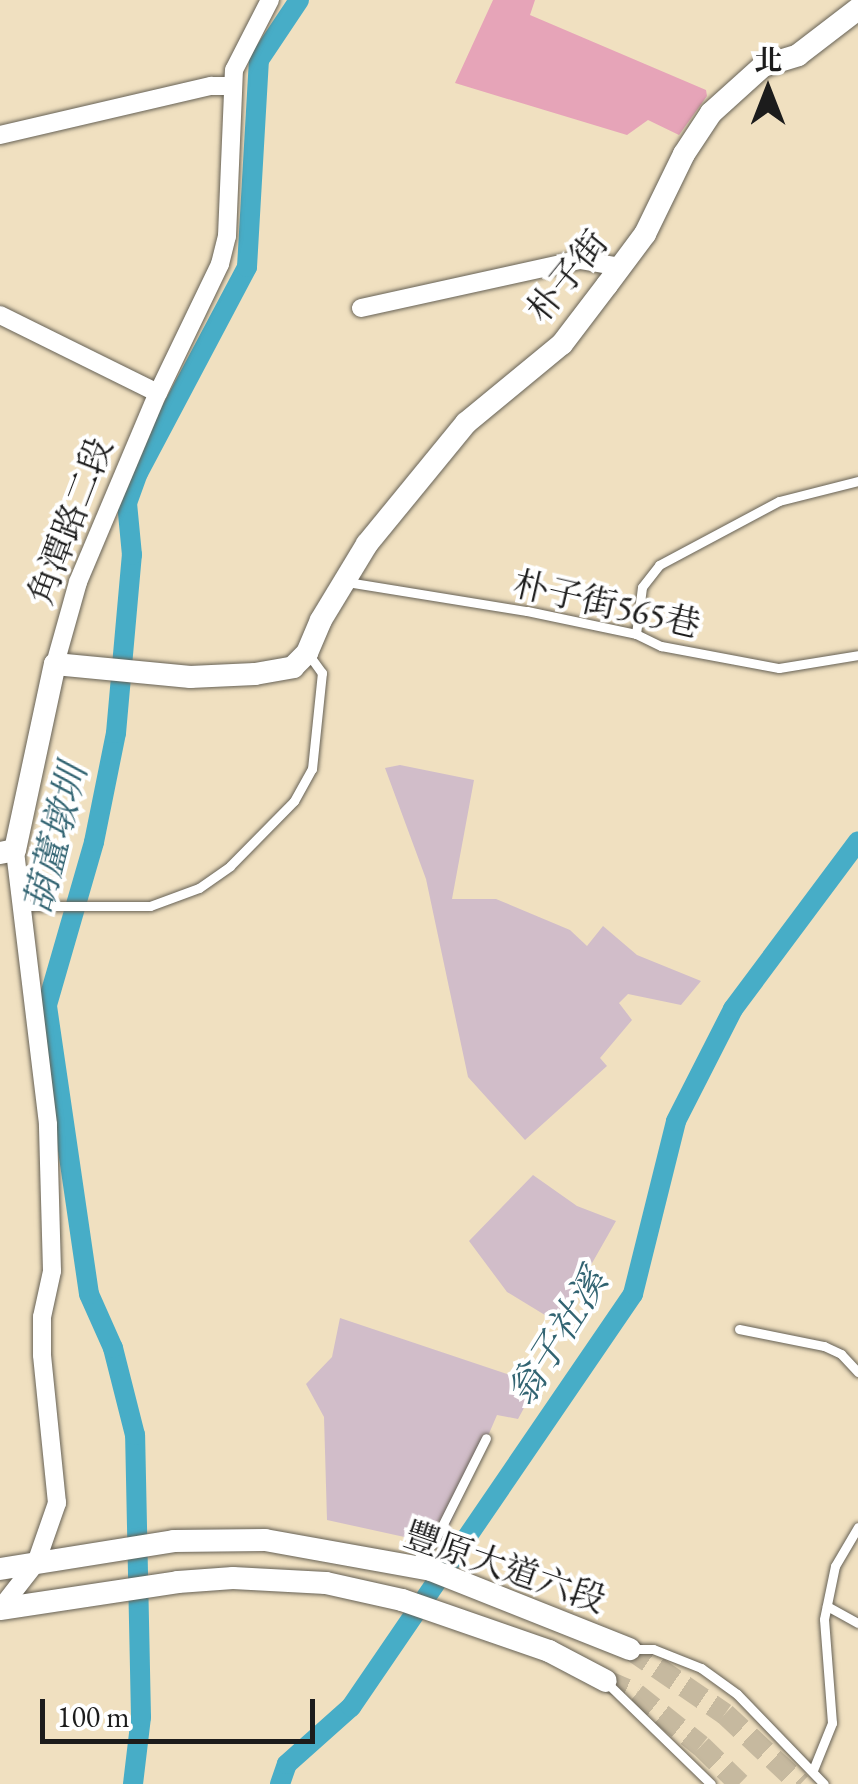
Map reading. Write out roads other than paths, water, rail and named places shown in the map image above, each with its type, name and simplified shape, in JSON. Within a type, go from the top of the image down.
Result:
[{"type":"street","name":"角潭路二段","points":[[0,1609],[36,1563],[50,1532],[58,1483],[42,1355],[42,1317],[52,1271],[48,1124],[20,906],[8,852],[78,582],[224,250],[232,86],[241,51],[270,0]]},
{"type":"street","name":"朴子街","points":[[307,653],[367,544],[466,422],[562,344],[645,234],[684,154],[711,113],[762,66],[798,55],[858,9]]},
{"type":"street","points":[[0,134],[211,86],[232,86]]},
{"type":"street","points":[[361,308],[580,260],[621,266]]},
{"type":"street","points":[[0,315],[158,394]]},
{"type":"street","points":[[55,664],[190,677],[255,674],[293,667],[307,653]]},
{"type":"street","name":"豐原大道六段","points":[[0,1569],[171,1542],[265,1540],[421,1568],[572,1623],[630,1649]]},
{"type":"street","name":"豐原大道六段","points":[[0,1609],[178,1582],[289,1579],[402,1600],[549,1651],[606,1681]]},
{"type":"lane","points":[[636,634],[642,587],[659,565],[779,501],[858,481]]},
{"type":"lane","name":"朴子街565巷","points":[[344,582],[636,634],[661,646],[779,668],[858,655]]},
{"type":"lane","points":[[20,906],[150,906],[199,888],[230,866],[294,802],[312,769],[322,673],[307,653]]},
{"type":"lane","points":[[739,1329],[824,1346],[841,1354],[858,1372]]},
{"type":"lane","points":[[421,1568],[486,1438]]},
{"type":"lane","points":[[813,1770],[832,1722],[826,1606],[835,1566],[858,1527]]},
{"type":"lane","points":[[826,1606],[858,1622]]},
{"type":"lane","points":[[630,1649],[654,1649],[701,1668],[737,1694],[824,1784]]},
{"type":"lane","points":[[606,1681],[647,1727],[711,1784]]},
{"type":"waterway","name":"葫蘆墩圳","points":[[133,1784],[141,1717],[135,1435],[113,1348],[89,1294],[47,1005],[94,842],[116,733],[132,555],[127,503],[138,473],[247,267],[259,60],[299,0]]},
{"type":"waterway","name":"翁子社溪","points":[[280,1784],[287,1764],[351,1707],[633,1294],[676,1121],[733,1009],[858,841]]},
{"type":"tunnel","points":[[630,1649],[725,1714],[800,1784]]},
{"type":"tunnel","points":[[606,1681],[636,1694],[701,1746],[740,1784]]}]
